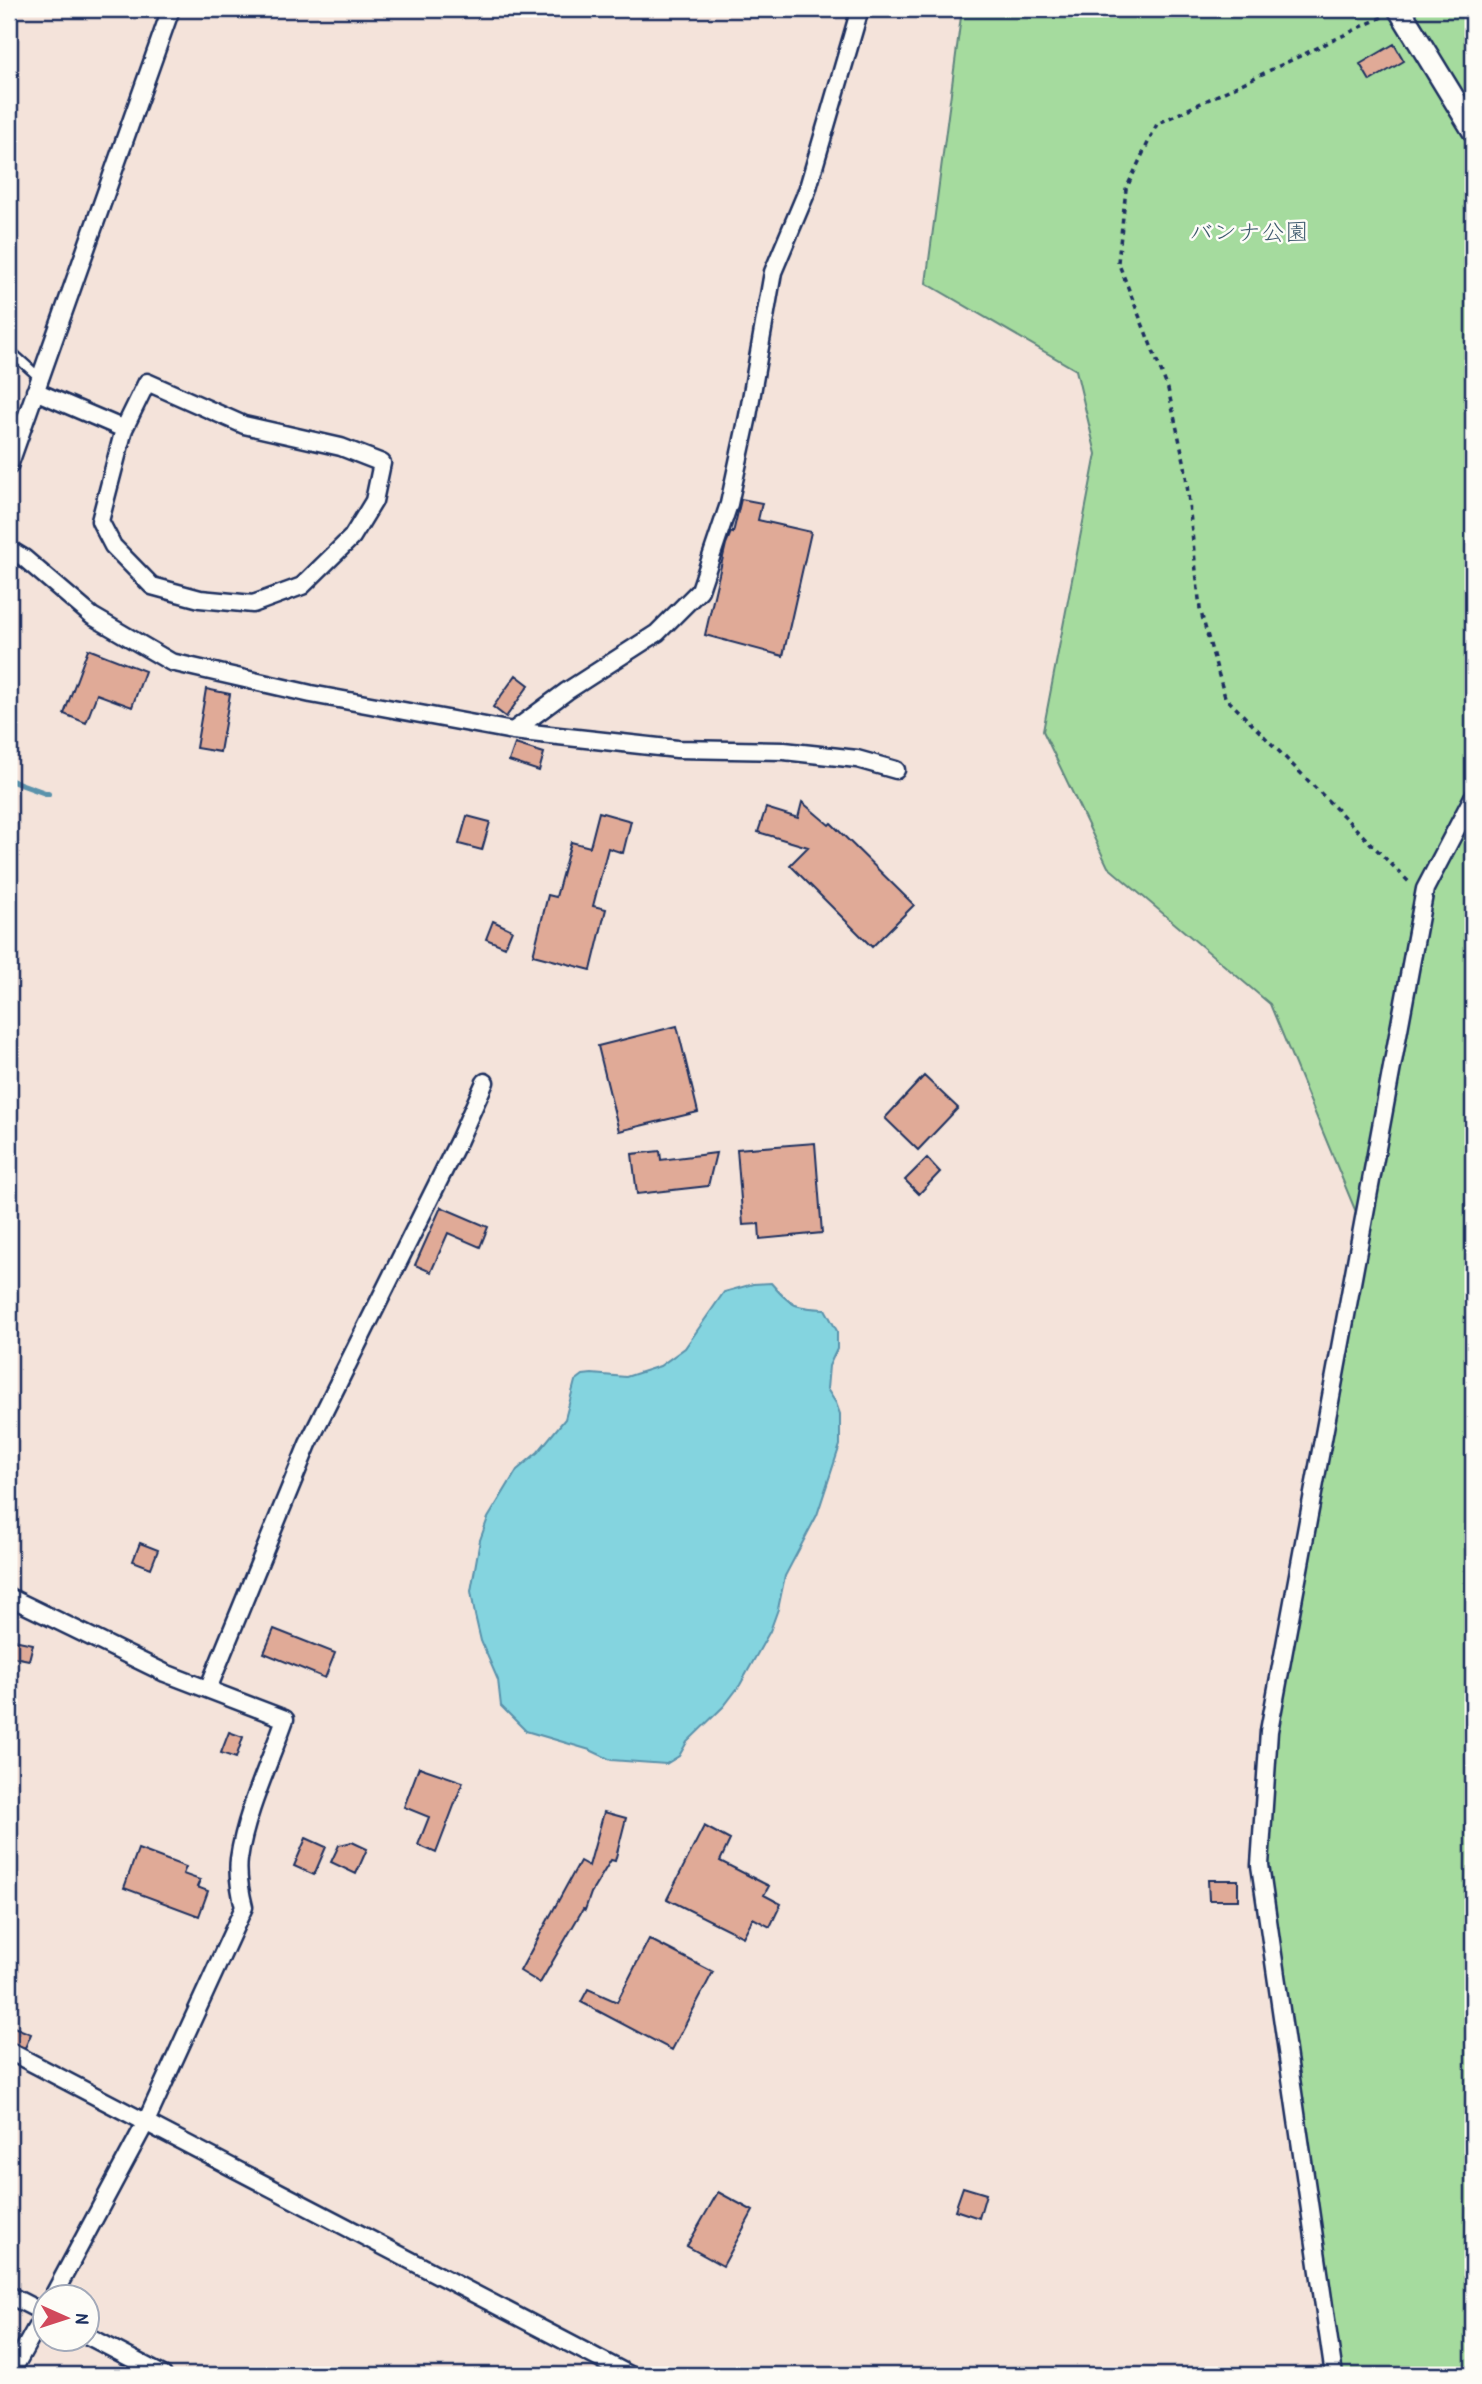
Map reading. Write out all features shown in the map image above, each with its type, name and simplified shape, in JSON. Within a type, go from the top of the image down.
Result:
[{"type":"street","points":[[9,466],[15,428],[38,385],[171,9]]},
{"type":"street","points":[[513,731],[568,691],[657,633],[700,590],[729,504],[748,416],[773,272],[807,191],[860,9]]},
{"type":"street","points":[[1399,9],[1473,130]]},
{"type":"street","points":[[147,382],[244,425],[341,447],[382,463],[374,501],[352,537],[302,586],[253,604],[200,599],[152,586],[113,546],[100,521],[124,429],[147,382]]},
{"type":"street","points":[[38,385],[124,429]]},
{"type":"street","points":[[9,549],[24,558],[92,615],[171,662],[311,694],[513,731],[677,749],[784,751],[857,759],[896,770]]},
{"type":"street","points":[[1334,2375],[1260,1864],[1269,1731],[1423,896],[1473,797]]},
{"type":"street","points":[[208,1689],[308,1444],[459,1140],[485,1082]]},
{"type":"street","points":[[9,1597],[165,1672],[285,1719],[244,1833],[239,1861],[239,1886],[244,1907],[145,2124],[61,2282]]},
{"type":"street","points":[[9,2051],[630,2375]]},
{"type":"street","points":[[9,2295],[32,2306]]},
{"type":"street","points":[[10,2375],[32,2335]]},
{"type":"street","points":[[102,2343],[163,2375]]},
{"type":"lane","points":[[9,350],[38,385]]},
{"type":"path","points":[[1399,9],[1157,124],[1126,189],[1118,262],[1168,389],[1185,464],[1200,609],[1225,697],[1423,896]]},
{"type":"green space","name":"バンナ公園","points":[[962,9],[1473,9],[1473,2375],[1334,2375],[1260,1865],[1269,1731],[1363,1229],[1270,1004],[1108,867],[1043,731],[1096,454],[1076,370],[926,283]]},
{"type":"water","points":[[771,1283],[794,1304],[825,1309],[837,1331],[837,1349],[829,1366],[827,1389],[840,1414],[840,1445],[817,1515],[785,1576],[770,1631],[740,1685],[724,1706],[687,1742],[679,1756],[666,1764],[611,1760],[590,1750],[526,1731],[501,1706],[498,1680],[481,1641],[475,1615],[471,1591],[480,1540],[488,1518],[517,1470],[538,1452],[565,1419],[575,1381],[583,1375],[592,1374],[626,1377],[660,1366],[685,1348],[724,1292],[753,1284]]},
{"type":"building","points":[[1394,44],[1404,61],[1370,81],[1360,64]]},
{"type":"building","points":[[741,499],[762,503],[758,520],[811,532],[783,656],[705,635],[726,544],[731,532],[733,533]]},
{"type":"building","points":[[88,649],[145,671],[132,707],[97,694],[86,723],[64,714]]},
{"type":"building","points":[[516,675],[529,685],[506,717],[493,707]]},
{"type":"building","points":[[206,689],[230,694],[220,752],[196,748]]},
{"type":"building","points":[[515,744],[544,753],[539,771],[509,761]]},
{"type":"building","points":[[802,802],[829,825],[831,823],[914,905],[872,947],[790,865],[808,847],[758,832],[766,808],[798,818]]},
{"type":"building","points":[[599,812],[631,821],[623,853],[608,848],[593,906],[606,909],[591,970],[533,955],[548,895],[556,897],[571,842],[590,847]]},
{"type":"building","points":[[467,816],[490,822],[482,850],[459,844]]},
{"type":"building","points":[[493,921],[512,930],[505,947],[486,939]]},
{"type":"building","points":[[677,1026],[698,1112],[619,1131],[598,1046]]},
{"type":"building","points":[[924,1076],[958,1108],[918,1150],[885,1118]]},
{"type":"building","points":[[815,1143],[822,1233],[760,1239],[759,1224],[743,1225],[737,1149]]},
{"type":"building","points":[[660,1151],[661,1160],[716,1153],[708,1186],[637,1194],[632,1154]]},
{"type":"building","points":[[927,1158],[940,1172],[919,1194],[905,1180]]},
{"type":"building","points":[[441,1207],[488,1227],[480,1247],[448,1233],[431,1272],[415,1265]]},
{"type":"building","points":[[140,1543],[158,1550],[151,1568],[133,1561]]},
{"type":"building","points":[[274,1629],[335,1653],[325,1678],[264,1653]]},
{"type":"building","points":[[9,1639],[33,1644],[29,1660],[9,1656]]},
{"type":"building","points":[[229,1732],[243,1737],[236,1758],[221,1753]]},
{"type":"building","points":[[419,1767],[463,1782],[436,1853],[418,1845],[429,1817],[404,1807]]},
{"type":"building","points":[[604,1812],[626,1818],[615,1861],[611,1860],[591,1893],[585,1910],[583,1909],[540,1983],[520,1971],[580,1861],[589,1866]]},
{"type":"building","points":[[704,1826],[730,1840],[720,1861],[769,1886],[764,1895],[781,1904],[770,1927],[753,1918],[743,1937],[667,1899]]},
{"type":"building","points":[[306,1838],[326,1847],[314,1875],[294,1866]]},
{"type":"building","points":[[352,1842],[367,1849],[356,1874],[331,1862],[339,1845]]},
{"type":"building","points":[[138,1849],[186,1867],[183,1874],[200,1880],[197,1887],[208,1891],[199,1916],[124,1888]]},
{"type":"building","points":[[1208,1880],[1238,1880],[1238,1900],[1209,1900]]},
{"type":"building","points":[[649,1939],[713,1972],[672,2050],[581,2002],[588,1989],[617,2002]]},
{"type":"building","points":[[9,2025],[31,2034],[25,2048],[9,2041]]},
{"type":"building","points":[[963,2187],[986,2194],[979,2218],[955,2210]]},
{"type":"building","points":[[718,2192],[753,2211],[723,2266],[687,2246]]},
{"type":"waterway","points":[[9,780],[48,794]]}]
